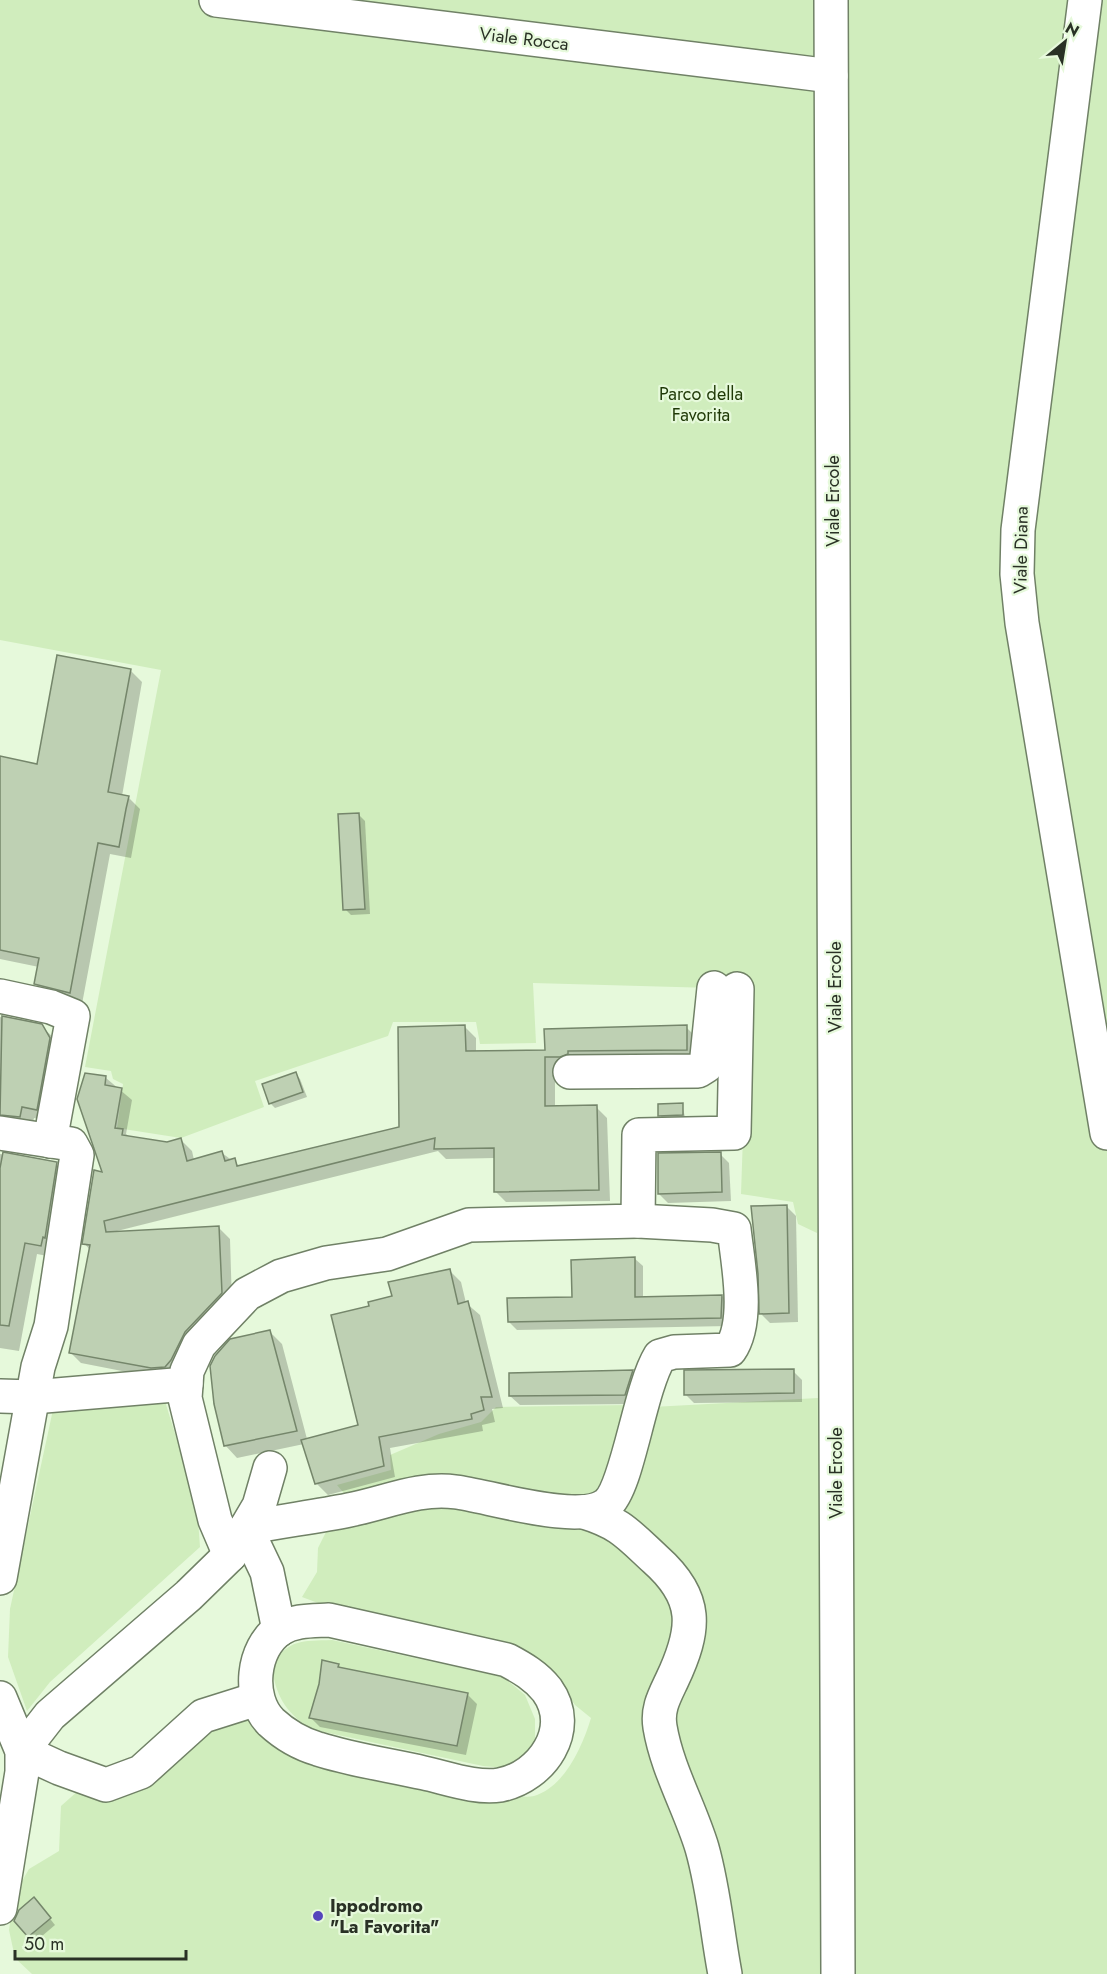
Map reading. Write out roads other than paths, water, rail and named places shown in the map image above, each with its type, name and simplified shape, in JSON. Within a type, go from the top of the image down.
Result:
[{"type":"street","name":"Viale Rocca","points":[[216,0],[831,76]]},
{"type":"street","name":"Viale Ercole","points":[[831,0],[838,1974]]},
{"type":"street","name":"Viale Diana","points":[[1085,0],[1018,530],[1017,574],[1022,623],[1107,1133]]},
{"type":"street","points":[[570,1072],[698,1071],[706,1066],[726,988],[734,1132],[639,1135],[638,1221]]},
{"type":"street","points":[[0,996],[51,1007],[73,1016],[50,1141]]},
{"type":"street","points":[[0,1133],[71,1144],[76,1155],[51,1326],[33,1397],[0,1578]]},
{"type":"street","points":[[279,1630],[267,1572],[215,1520],[185,1398],[187,1371],[199,1345],[247,1294],[281,1276],[326,1263],[387,1254],[469,1225],[638,1221],[712,1225],[734,1229],[741,1317],[739,1337],[730,1350],[674,1352],[660,1356],[651,1370],[640,1404],[616,1494],[606,1506],[584,1512]]},
{"type":"street","points":[[0,1396],[33,1397],[186,1384]]},
{"type":"street","points":[[22,1750],[50,1715],[189,1595],[238,1542],[259,1506],[270,1468]]},
{"type":"street","points":[[238,1542],[426,1490],[456,1492],[547,1510],[584,1512],[608,1520],[622,1528],[673,1575],[692,1618],[678,1668],[658,1710],[667,1753],[701,1846],[712,1887],[725,1974]]},
{"type":"street","points":[[329,1620],[507,1660],[530,1672],[547,1690],[556,1709],[557,1727],[551,1750],[539,1767],[525,1777],[499,1785],[472,1783],[318,1749],[295,1740],[270,1721],[257,1699],[255,1671],[263,1650],[279,1630],[300,1621],[329,1620]]},
{"type":"street","points":[[0,1698],[22,1750],[16,1819],[0,1908]]},
{"type":"street","points":[[22,1750],[58,1768],[106,1785],[141,1772],[203,1716],[257,1699]]},
{"type":"place","name":"Ippodromo \"La Favorita\"","points":[[318,1916]]},
{"type":"park label","name":"Parco della Favorita","points":[[701,404]]}]
